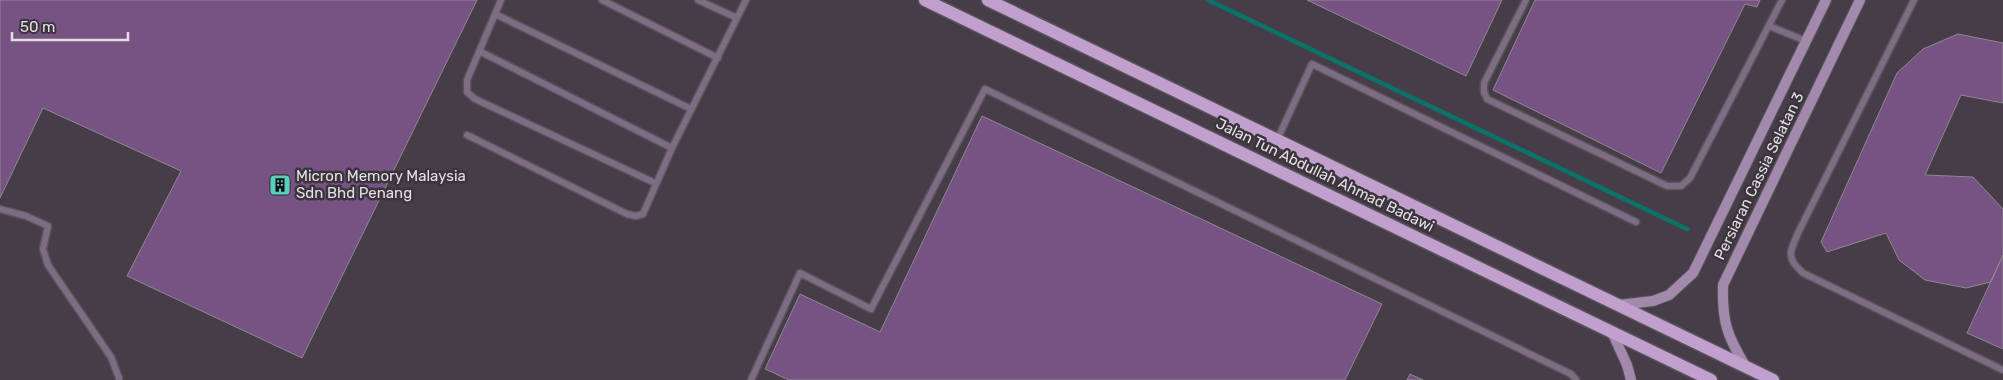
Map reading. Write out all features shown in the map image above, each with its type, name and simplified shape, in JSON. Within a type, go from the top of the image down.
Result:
[{"type":"main road","name":"Jalan Tun Abdullah Ahmad Badawi","points":[[925,0],[1711,380]]},
{"type":"main road","name":"Jalan Tun Abdullah Ahmad Badawi","points":[[988,0],[1773,380]]},
{"type":"street","name":"Persiaran Cassia Selatan 3","points":[[1618,305],[1653,301],[1669,295],[1693,273],[1826,0]]},
{"type":"street","name":"Persiaran Cassia Selatan 3","points":[[1746,367],[1732,344],[1724,324],[1722,306],[1723,285],[1860,0]]},
{"type":"street","points":[[1612,332],[1627,364],[1631,380]]},
{"type":"lane","points":[[501,0],[467,80],[467,92],[475,99],[656,183]]},
{"type":"lane","points":[[602,0],[718,58]]},
{"type":"lane","points":[[698,0],[737,18]]},
{"type":"lane","points":[[467,135],[627,214],[636,216],[643,214],[672,148],[746,0]]},
{"type":"lane","points":[[1526,0],[1484,83],[1484,92],[1487,99],[1667,186],[1680,186],[1690,178],[1782,0]]},
{"type":"lane","points":[[1914,0],[1790,251],[1792,264],[1802,273],[2003,370]]},
{"type":"lane","points":[[495,14],[691,109]]},
{"type":"lane","points":[[1769,26],[1806,41]]},
{"type":"lane","points":[[479,51],[672,148]]},
{"type":"lane","points":[[1277,140],[1312,64],[1636,222]]},
{"type":"lane","points":[[751,380],[800,273],[871,309],[985,89],[1571,374],[1576,380]]},
{"type":"lane","points":[[0,209],[26,216],[48,226],[43,249],[48,265],[111,357],[120,378],[118,380]]},
{"type":"shaded area","points":[[0,0],[2003,0],[2003,380],[0,380]]},
{"type":"building","name":"Micron Memory Malaysia Sdn Bhd Penang","points":[[0,0],[477,0],[302,358],[127,276],[181,171],[43,108],[0,198]]},
{"type":"building","points":[[1307,0],[1502,0],[1466,76]]},
{"type":"building","points":[[1535,0],[1760,0],[1757,7],[1745,4],[1661,173],[1493,90]]},
{"type":"building","points":[[1958,34],[2003,43],[2003,103],[1961,95],[1925,175],[1973,177],[2003,209],[2003,255],[1991,282],[1966,288],[1925,280],[1899,260],[1886,233],[1827,252],[1821,242],[1897,73],[1923,49]]},
{"type":"building","points":[[982,116],[1382,304],[1345,380],[789,380],[765,369],[800,294],[880,332]]},
{"type":"building","points":[[2003,255],[2003,349],[1967,333]]},
{"type":"building","points":[[1410,374],[1423,380],[1407,380]]},
{"type":"waterway","points":[[1208,0],[1687,229]]},
{"type":"place","name":"Micron Memory Malaysia Sdn Bhd Penang","points":[[280,185]]}]
